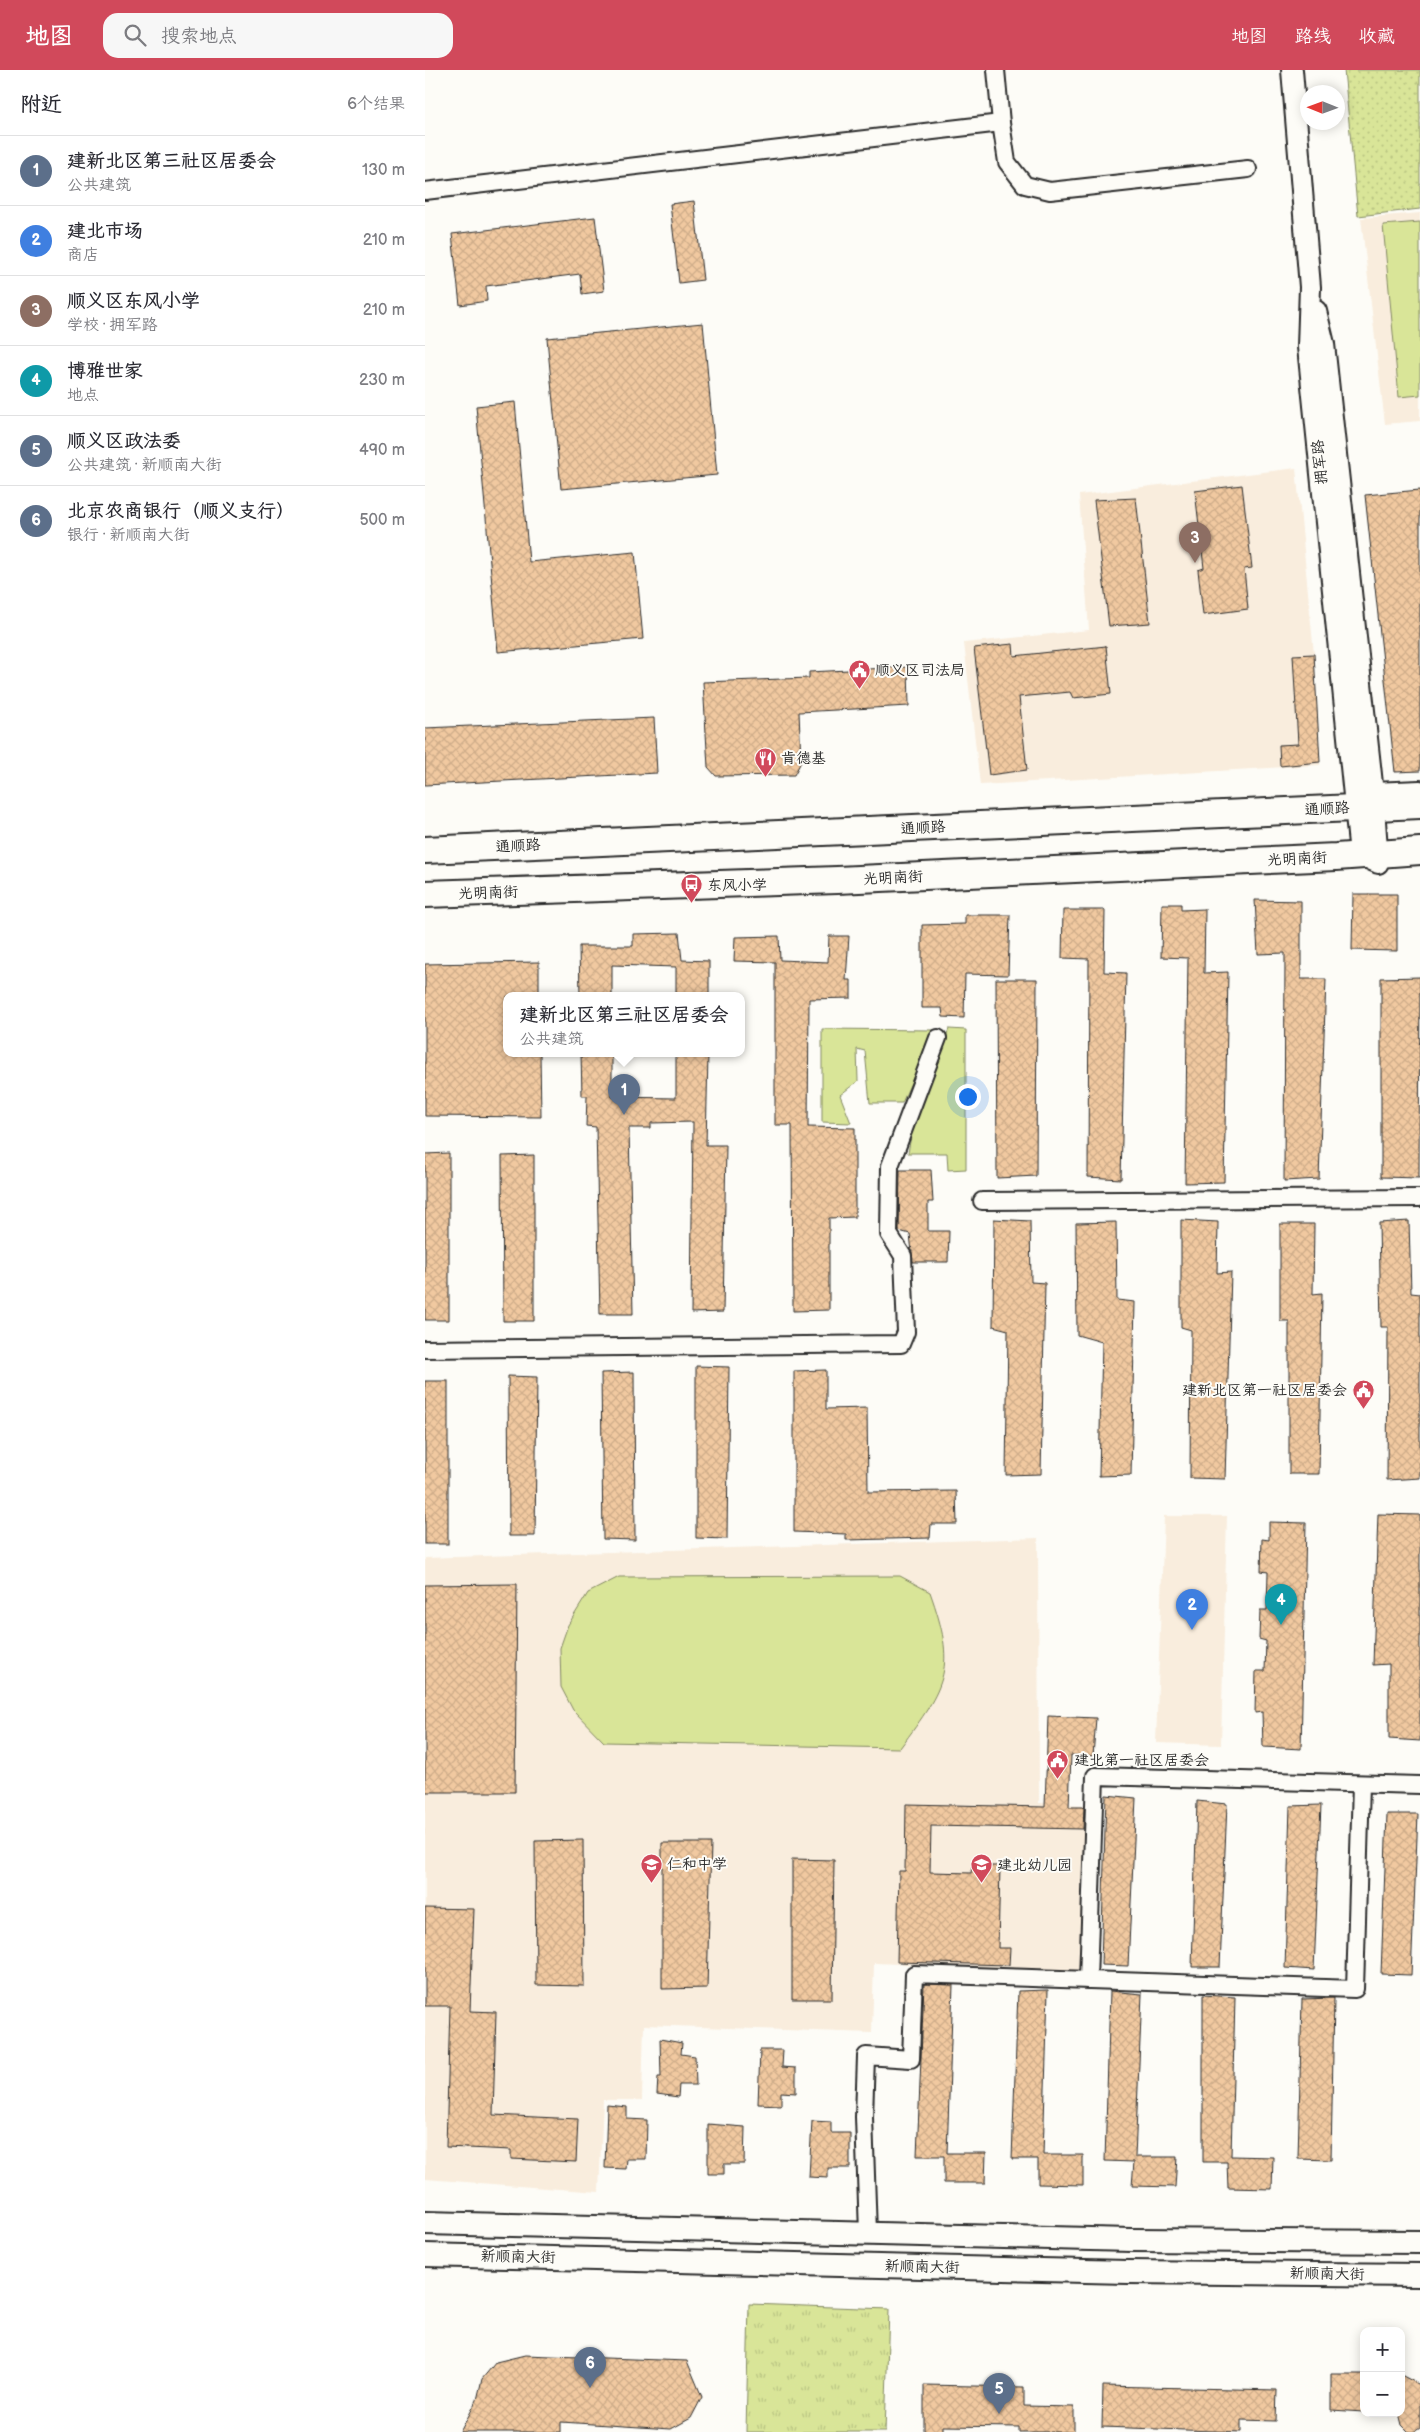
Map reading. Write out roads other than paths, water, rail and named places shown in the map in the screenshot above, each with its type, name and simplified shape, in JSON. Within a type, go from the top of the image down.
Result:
[{"type":"main road","name":"通顺路","points":[[425,850],[1368,802],[1420,805]]},
{"type":"main road","points":[[1372,857],[1420,850]]},
{"type":"main road","name":"光明南街","points":[[425,894],[827,881],[1372,857]]},
{"type":"main road","points":[[425,2223],[1131,2240],[1420,2242]]},
{"type":"main road","name":"新顺南大街","points":[[425,2255],[1128,2272],[1420,2275]]},
{"type":"street","points":[[996,70],[1007,162],[1025,185],[1049,191],[1248,169]]},
{"type":"street","name":"拥军路","points":[[1292,70],[1310,287],[1308,347],[1368,802],[1372,857]]},
{"type":"street","points":[[425,191],[1001,123]]},
{"type":"street","points":[[1368,802],[1420,791]]},
{"type":"street","points":[[1372,857],[1420,860]]},
{"type":"street","points":[[425,1349],[901,1344],[906,1332],[903,1256],[889,1234],[890,1166],[938,1038]]},
{"type":"street","points":[[982,1201],[1420,1198]]},
{"type":"street","points":[[1088,1980],[1095,1776],[1420,1785]]},
{"type":"street","points":[[868,2233],[864,2117],[866,2056],[911,2059],[914,1974],[1355,1989],[1361,1784]]},
{"type":"place","name":"顺义区东风小学","points":[[1195,563]]},
{"type":"place","name":"顺义区司法局","points":[[859,689]]},
{"type":"place","name":"肯德基","points":[[765,777]]},
{"type":"place","name":"东风小学","points":[[691,904]]},
{"type":"place","name":"建新北区第三社区居委会","points":[[624,1115]]},
{"type":"place","name":"建新北区第一社区居委会","points":[[1363,1409]]},
{"type":"place","name":"博雅世家","points":[[1281,1625]]},
{"type":"place","name":"建北市场","points":[[1192,1630]]},
{"type":"place","name":"建北第一社区居委会","points":[[1058,1779]]},
{"type":"place","name":"仁和中学","points":[[651,1883]]},
{"type":"place","name":"建北幼儿园","points":[[981,1884]]},
{"type":"place","name":"北京农商银行（顺义支行）","points":[[590,2388]]},
{"type":"place","name":"顺义区政法委","points":[[999,2414]]}]
